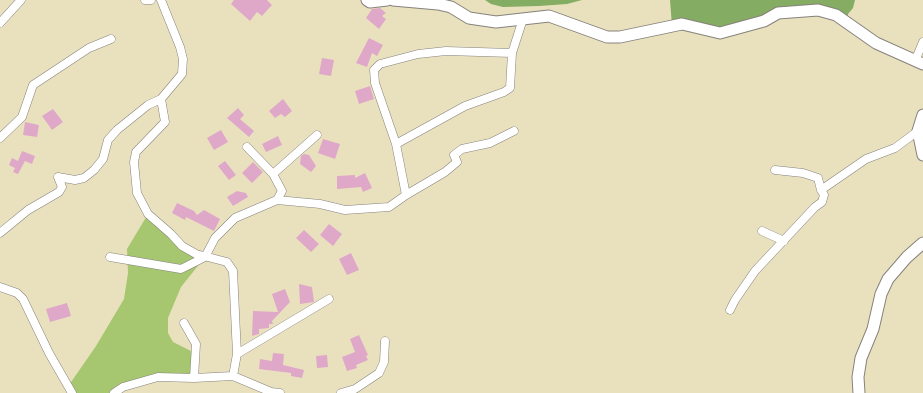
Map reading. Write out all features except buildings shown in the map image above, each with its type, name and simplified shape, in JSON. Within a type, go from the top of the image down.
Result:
[{"type":"street","points":[[0,23],[21,0]]},
{"type":"street","points":[[144,0],[151,0]]},
{"type":"street","points":[[0,233],[28,210],[59,192],[62,187],[58,177],[74,180],[84,178],[94,170],[103,159],[108,140],[117,130],[148,105],[160,99],[182,74],[183,60],[176,36],[161,0]]},
{"type":"street","points":[[367,0],[370,2],[387,0]]},
{"type":"street","points":[[394,0],[438,4],[450,7],[469,18],[496,22],[549,16],[607,37],[620,37],[682,24],[720,33],[764,21],[778,13],[818,10],[836,15],[876,43],[919,63],[923,42]]},
{"type":"street","points":[[396,144],[464,106],[504,92],[510,88],[512,53],[523,20]]},
{"type":"street","points":[[0,138],[22,117],[33,85],[89,48],[111,39]]},
{"type":"street","points":[[406,195],[396,144],[374,83],[374,70],[380,64],[418,54],[446,51],[512,53]]},
{"type":"street","points":[[160,99],[165,122],[136,152],[134,162],[137,193],[148,214],[189,251],[227,262],[233,271],[237,354],[233,376]]},
{"type":"street","points":[[923,115],[918,131],[923,155]]},
{"type":"street","points":[[110,257],[181,269],[205,257],[215,238],[235,218],[277,200],[320,204],[346,210],[389,207],[445,172],[457,162],[454,155],[462,149],[490,143],[514,131]]},
{"type":"street","points":[[821,190],[866,160],[895,148],[918,131]]},
{"type":"street","points":[[273,174],[317,134]]},
{"type":"street","points":[[247,147],[273,174],[282,191],[277,200]]},
{"type":"street","points":[[730,310],[756,271],[815,207],[822,202],[824,195],[818,178],[802,173],[775,170]]},
{"type":"street","points":[[762,231],[784,241]]},
{"type":"street","points":[[859,393],[860,358],[873,329],[881,294],[888,279],[923,243]]},
{"type":"street","points":[[0,287],[17,292],[23,299],[49,353],[72,393]]},
{"type":"street","points":[[237,354],[329,299]]},
{"type":"street","points":[[184,323],[196,344],[194,378]]},
{"type":"street","points":[[342,393],[355,389],[379,373],[384,362],[385,341]]},
{"type":"street","points":[[114,393],[123,387],[158,377],[233,376],[274,393]]},
{"type":"green space","points":[[485,0],[582,0],[567,4],[503,7],[491,4]]},
{"type":"green space","points":[[670,0],[855,0],[853,8],[848,14],[847,21],[836,15],[778,13],[720,33],[672,26]]},
{"type":"green space","points":[[148,214],[182,246],[205,257],[181,287],[168,318],[168,333],[173,342],[191,351],[195,358],[194,378],[158,377],[114,393],[72,393],[69,385],[96,346],[124,299],[128,273],[127,249]]}]
